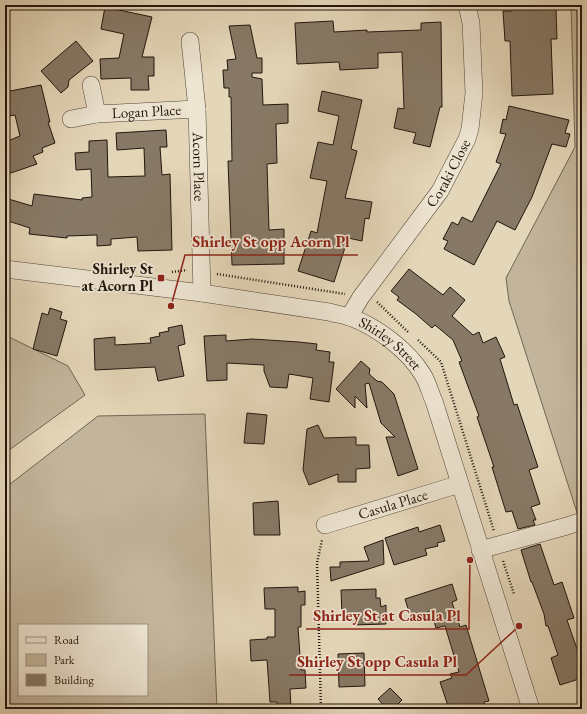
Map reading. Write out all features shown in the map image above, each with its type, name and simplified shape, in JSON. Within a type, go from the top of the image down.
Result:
[{"type":"street","name":"Coraki Close","points":[[349,317],[361,297],[440,191],[467,139],[470,129],[474,93],[471,23],[467,5]]},
{"type":"street","name":"Acorn Place","points":[[190,41],[197,109],[202,293]]},
{"type":"street","name":"Logan Place","points":[[91,85],[97,114]]},
{"type":"street","name":"Logan Place","points":[[71,120],[97,114],[197,109]]},
{"type":"street","name":"Shirley Street","points":[[5,269],[202,293],[329,312],[349,317],[381,333],[400,348],[423,375],[434,401],[530,709]]},
{"type":"street","name":"Casula Place","points":[[325,525],[460,484]]},
{"type":"street","points":[[480,550],[582,521]]},
{"type":"path","points":[[167,273],[188,270],[201,271],[361,297],[377,302],[409,332]]},
{"type":"path","points":[[414,337],[441,362],[515,597]]},
{"type":"path","points":[[321,709],[318,563],[325,525]]},
{"type":"green space","points":[[571,5],[582,5],[582,528],[509,301],[506,278],[575,147]]},
{"type":"green space","points":[[5,335],[68,366],[85,395],[5,453]]},
{"type":"green space","points":[[205,414],[217,709],[5,709],[5,488],[98,416]]},
{"type":"building","points":[[512,5],[551,5],[551,9],[556,9],[557,39],[551,39],[553,94],[512,96],[510,41],[505,41],[503,11],[512,11]]},
{"type":"building","points":[[105,7],[152,17],[142,57],[154,57],[154,76],[148,76],[149,90],[131,90],[131,78],[101,79],[100,59],[119,58],[124,34],[101,29]]},
{"type":"building","points":[[333,21],[334,32],[367,30],[367,32],[421,30],[421,23],[441,22],[442,107],[440,107],[430,147],[413,143],[416,133],[394,128],[398,108],[404,109],[402,52],[378,53],[378,68],[340,70],[339,62],[297,64],[295,23]]},
{"type":"building","points":[[250,25],[257,58],[262,58],[262,73],[252,73],[252,77],[262,79],[263,105],[288,104],[288,123],[276,124],[277,163],[267,164],[269,230],[284,229],[284,264],[232,265],[228,161],[232,161],[231,97],[229,97],[229,88],[224,88],[223,70],[228,70],[227,60],[236,59],[229,26]]},
{"type":"building","points":[[76,41],[93,61],[69,80],[68,87],[61,93],[41,71]]},
{"type":"building","points":[[41,85],[50,122],[48,122],[55,143],[42,148],[43,152],[33,156],[37,164],[8,174],[5,166],[5,142],[20,136],[15,115],[8,116],[5,104],[5,92]]},
{"type":"building","points":[[322,91],[362,100],[351,149],[357,151],[345,198],[372,202],[369,219],[365,218],[362,241],[348,238],[334,282],[298,271],[311,231],[317,233],[327,181],[310,178],[318,142],[333,145],[339,116],[318,111]]},
{"type":"building","points":[[509,106],[569,120],[565,133],[570,134],[566,147],[552,144],[532,197],[515,230],[497,221],[474,265],[444,249],[448,241],[443,239],[452,222],[458,225],[462,217],[472,222],[501,164],[496,162],[506,134],[500,133],[503,119],[506,120]]},
{"type":"building","points":[[166,130],[167,147],[160,147],[162,175],[170,174],[172,250],[138,251],[137,237],[111,239],[111,245],[97,246],[97,235],[67,236],[67,238],[29,234],[30,228],[5,220],[5,198],[32,206],[34,194],[82,200],[82,198],[92,197],[91,169],[76,170],[75,153],[89,152],[89,141],[107,140],[108,177],[145,176],[144,148],[117,150],[116,133]]},
{"type":"building","points":[[409,269],[443,295],[450,287],[465,300],[452,316],[473,335],[479,332],[483,343],[496,337],[505,357],[500,359],[514,405],[517,404],[538,467],[529,470],[540,504],[531,507],[536,520],[533,520],[535,525],[518,529],[512,511],[506,512],[492,467],[494,467],[477,417],[479,416],[459,362],[462,361],[453,340],[435,325],[432,328],[397,300],[399,297],[391,291]]},
{"type":"building","points":[[50,308],[62,312],[60,319],[67,321],[57,356],[33,349],[42,313],[48,315]]},
{"type":"building","points":[[182,325],[185,344],[178,346],[184,376],[158,381],[155,367],[95,370],[94,339],[115,337],[115,345],[151,343],[150,338],[160,336],[159,333],[169,331],[168,328]]},
{"type":"building","points":[[226,335],[226,341],[252,339],[299,342],[317,344],[316,350],[330,352],[329,362],[334,362],[329,402],[310,399],[313,378],[289,374],[287,388],[270,387],[264,371],[264,365],[227,363],[227,380],[207,381],[204,336]]},
{"type":"building","points":[[361,361],[370,369],[369,374],[377,381],[382,382],[394,394],[418,469],[398,476],[386,437],[395,437],[381,423],[369,383],[365,384],[367,408],[355,396],[355,408],[336,389]]},
{"type":"building","points":[[247,413],[267,415],[264,444],[244,443]]},
{"type":"building","points":[[318,425],[324,438],[356,437],[356,445],[369,445],[370,468],[356,469],[356,482],[338,482],[338,474],[309,485],[303,470],[307,429]]},
{"type":"building","points":[[278,501],[280,535],[254,535],[253,503]]},
{"type":"building","points":[[440,525],[445,541],[437,543],[438,546],[425,549],[427,555],[394,565],[385,538],[418,527],[419,532]]},
{"type":"building","points":[[383,540],[384,564],[331,581],[330,567],[340,567],[340,562],[369,561],[364,547]]},
{"type":"building","points":[[540,544],[554,585],[562,582],[574,618],[567,620],[577,649],[582,648],[582,678],[560,685],[551,658],[558,655],[548,626],[546,626],[544,614],[531,582],[521,550]]},
{"type":"building","points":[[452,584],[457,600],[452,602],[460,627],[466,625],[489,701],[484,702],[486,709],[449,709],[440,682],[452,678],[450,674],[459,672],[445,626],[436,628],[431,611],[411,618],[405,599]]},
{"type":"building","points":[[298,587],[298,592],[305,591],[305,605],[301,605],[301,627],[298,627],[301,670],[305,670],[306,688],[290,689],[291,709],[277,709],[277,702],[270,702],[267,660],[251,661],[250,640],[275,637],[275,609],[265,609],[264,588]]},
{"type":"building","points":[[376,589],[376,598],[380,598],[381,607],[386,605],[386,624],[352,625],[352,615],[342,615],[341,590]]},
{"type":"building","points":[[364,653],[365,686],[339,687],[338,654]]},
{"type":"building","points":[[390,688],[402,700],[393,709],[387,709],[378,699]]},
{"type":"place","name":"Shirley St at Acorn Pl","points":[[161,278]]},
{"type":"place","name":"Shirley St opp Acorn Pl","points":[[171,306]]},
{"type":"place","name":"Shirley St at Casula Pl","points":[[470,560]]},
{"type":"place","name":"Shirley St opp Casula Pl","points":[[519,626]]}]
